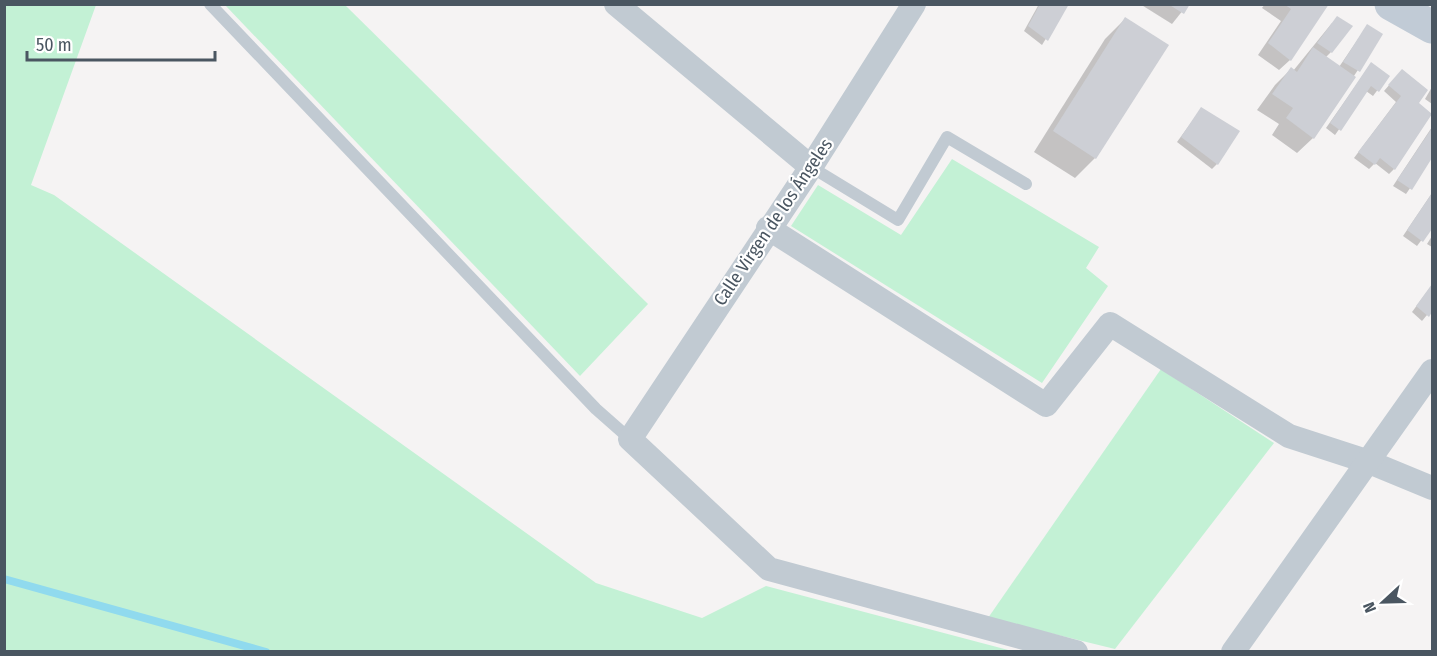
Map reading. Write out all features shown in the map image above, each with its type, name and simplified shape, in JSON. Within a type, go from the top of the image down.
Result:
[{"type":"main road","points":[[1391,4],[1432,27]]},
{"type":"street","points":[[616,4],[811,167]]},
{"type":"street","name":"Calle Virgen de los Ángeles","points":[[630,439],[768,228],[811,167],[914,4]]},
{"type":"street","points":[[768,228],[1046,405],[1110,324],[1289,436],[1369,462],[1432,489]]},
{"type":"street","points":[[1233,651],[1432,371]]},
{"type":"street","points":[[630,439],[769,569],[1076,651]]},
{"type":"lane","points":[[210,4],[596,409],[630,439]]},
{"type":"lane","points":[[811,167],[898,220],[946,136],[1026,184]]},
{"type":"green space","points":[[4,5],[96,5],[31,185],[54,195],[596,583],[702,618],[766,586],[1012,651],[5,651]]},
{"type":"green space","points":[[225,5],[345,5],[648,304],[580,376]]},
{"type":"green space","points":[[952,159],[1099,247],[1086,268],[1108,286],[1042,383],[791,226],[818,185],[901,235]]},
{"type":"green space","points":[[1161,369],[1274,443],[1115,649],[988,618]]},
{"type":"building","points":[[1040,4],[1069,4],[1048,41],[1028,26]]},
{"type":"building","points":[[1168,4],[1190,4],[1184,14]]},
{"type":"building","points":[[1284,4],[1329,4],[1291,61],[1268,43],[1291,9]]},
{"type":"building","points":[[1337,16],[1353,26],[1332,53],[1317,43]]},
{"type":"building","points":[[1125,17],[1169,45],[1096,159],[1053,131]]},
{"type":"building","points":[[1367,24],[1383,34],[1360,72],[1343,62]]},
{"type":"building","points":[[1313,47],[1356,77],[1314,139],[1286,118],[1293,108],[1272,94],[1291,67],[1297,72]]},
{"type":"building","points":[[1371,62],[1390,76],[1379,92],[1371,86],[1341,131],[1330,123]]},
{"type":"building","points":[[1402,69],[1428,90],[1419,103],[1432,114],[1395,170],[1380,158],[1375,165],[1358,152],[1401,96],[1388,85]]},
{"type":"building","points":[[1201,107],[1240,131],[1218,165],[1181,137]]},
{"type":"building","points":[[1432,128],[1432,158],[1412,190],[1397,180]]},
{"type":"building","points":[[1432,193],[1432,229],[1423,242],[1407,230]]},
{"type":"building","points":[[1432,284],[1432,312],[1429,317],[1416,306]]},
{"type":"waterway","points":[[4,579],[266,652]]}]
